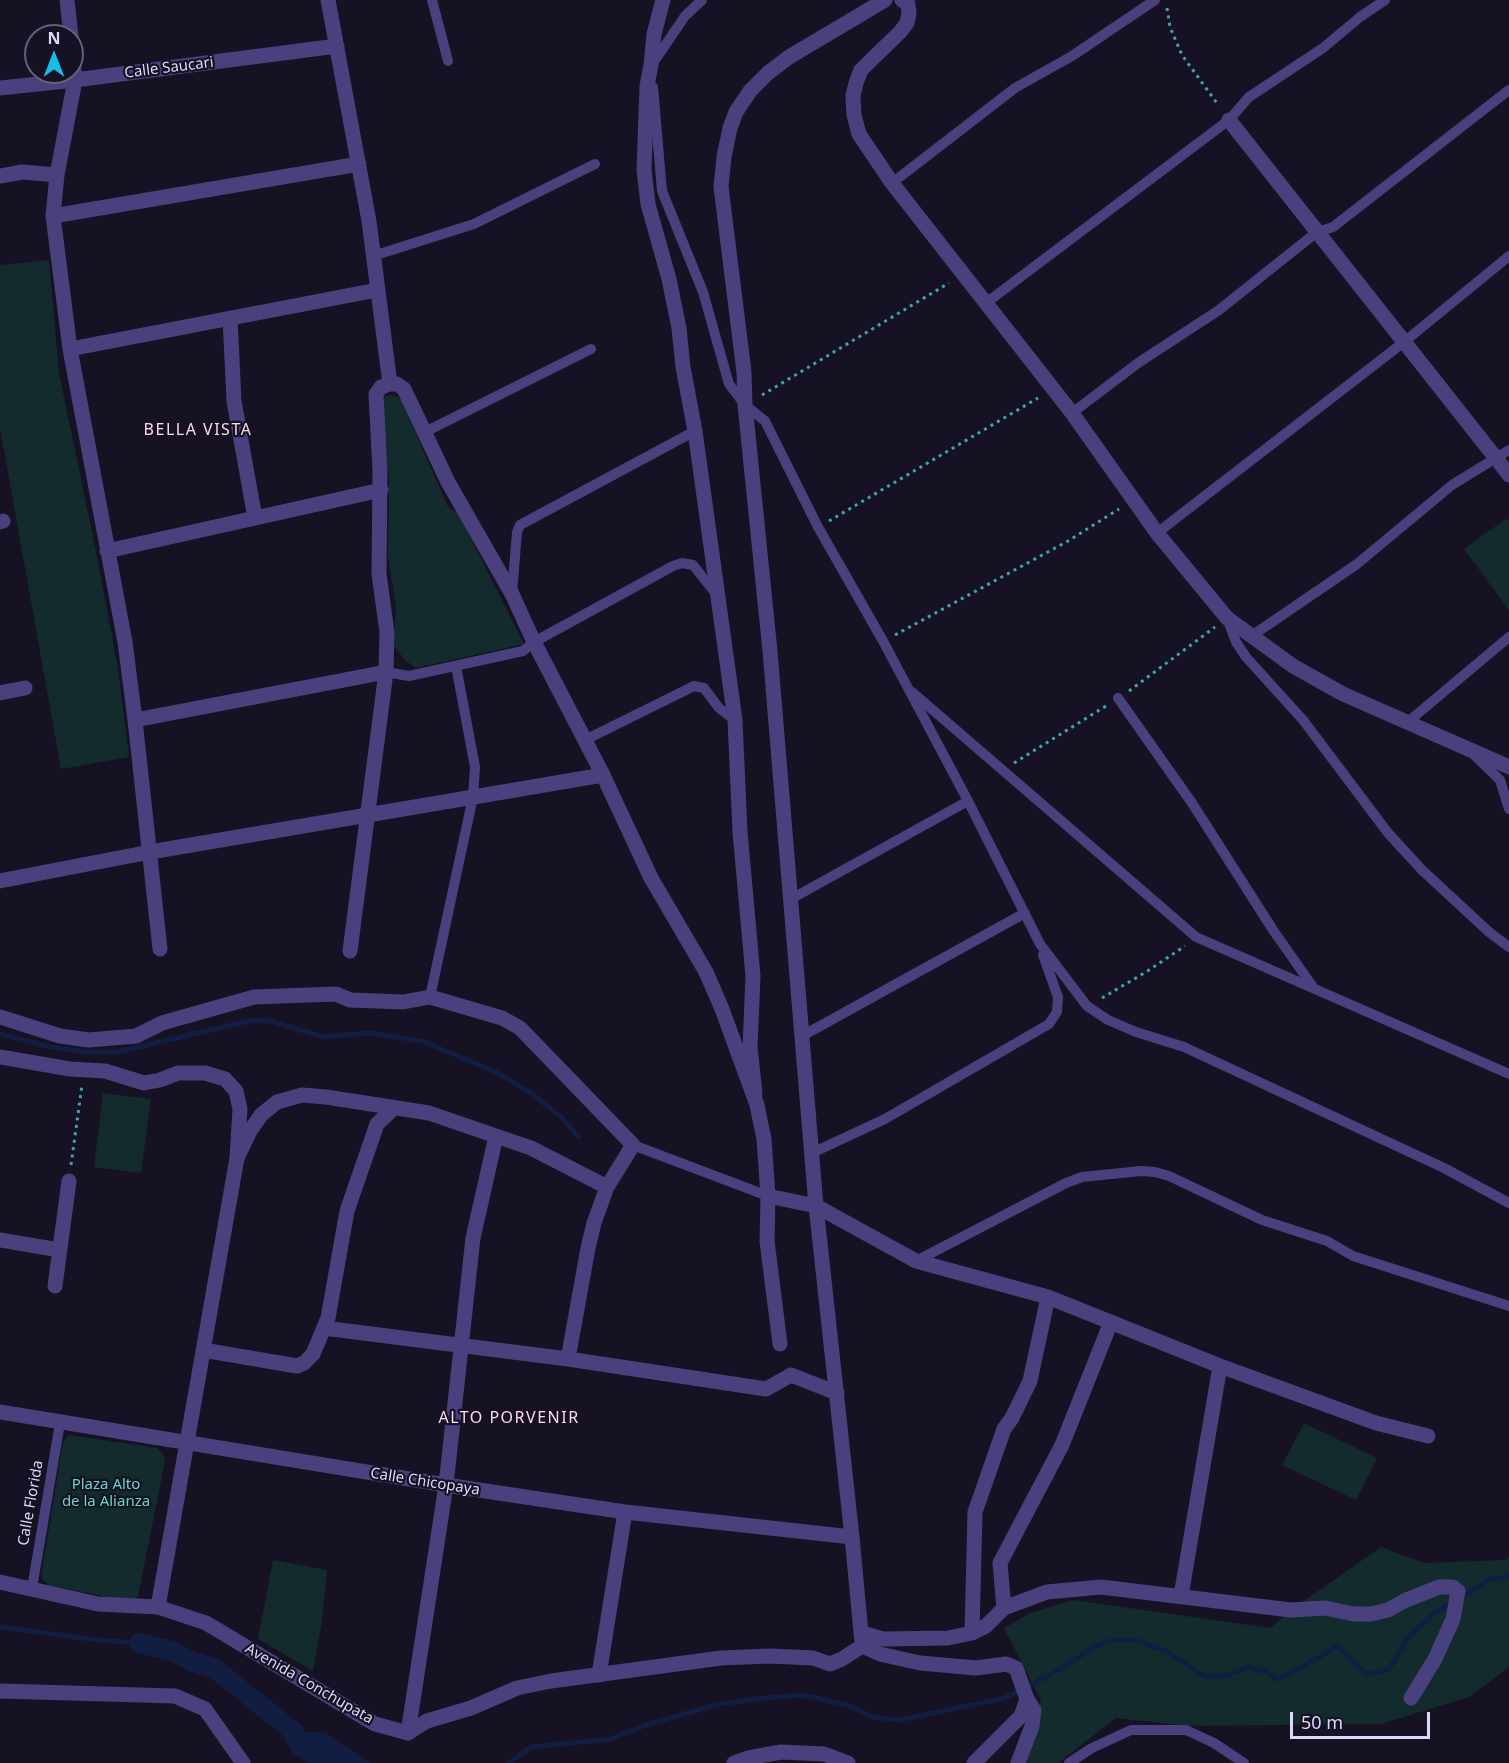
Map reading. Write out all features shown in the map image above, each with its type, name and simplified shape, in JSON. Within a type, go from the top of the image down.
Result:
[{"type":"street","points":[[67,0],[69,24]]},
{"type":"street","points":[[328,0],[359,165],[390,384]]},
{"type":"street","points":[[663,0],[654,34],[647,86],[644,170],[648,204],[669,279],[679,328],[735,720],[740,832],[753,976],[750,1047],[757,1105],[764,1139],[768,1196],[767,1241],[780,1344]]},
{"type":"street","points":[[885,0],[789,57],[750,91],[736,112],[730,129],[721,187],[744,372],[745,405],[770,651],[816,1206],[862,1639],[880,1654],[920,1663],[976,1668],[1006,1664],[1016,1668],[1027,1699],[1034,1710],[1032,1726],[1018,1763]]},
{"type":"street","points":[[908,1],[907,23],[900,33],[861,70],[853,96],[854,115],[859,134],[892,183],[1072,413],[1157,533],[1227,618],[1250,637],[1293,666],[1344,694],[1509,767]]},
{"type":"street","name":"Calle Saucari","points":[[84,80],[337,46]]},
{"type":"street","name":"Calle Saucari","points":[[0,88],[43,84]]},
{"type":"street","points":[[74,84],[57,175],[53,216],[70,349],[125,642],[160,949]]},
{"type":"street","points":[[1229,120],[1509,476]]},
{"type":"street","points":[[53,216],[359,165]]},
{"type":"street","points":[[0,176],[22,172],[57,175]]},
{"type":"street","points":[[70,349],[376,290]]},
{"type":"street","points":[[230,318],[234,401],[255,518]]},
{"type":"street","points":[[350,951],[386,672],[387,633],[379,574],[381,490],[376,394],[381,387],[397,384],[404,389],[448,482],[512,594],[534,642],[603,775],[651,878],[706,972],[757,1105]]},
{"type":"street","points":[[107,551],[381,490]]},
{"type":"street","points":[[135,720],[386,672]]},
{"type":"street","points":[[0,693],[25,688]]},
{"type":"street","points":[[0,880],[150,852],[603,775]]},
{"type":"street","points":[[0,1017],[60,1036],[89,1040],[136,1036],[162,1023],[254,997],[336,994],[350,1000],[403,1002],[430,997],[502,1018],[520,1028],[633,1145],[607,1187],[594,1223],[568,1359]]},
{"type":"street","points":[[0,1057],[70,1069],[105,1071],[144,1083],[178,1073],[205,1073],[225,1079],[236,1091],[240,1109],[237,1158],[158,1607]]},
{"type":"street","points":[[237,1158],[250,1131],[261,1115],[277,1102],[302,1095],[429,1113],[531,1148],[607,1187]]},
{"type":"street","points":[[203,1350],[297,1366],[313,1354],[328,1318],[347,1211],[376,1124],[394,1108]]},
{"type":"street","points":[[408,1733],[446,1485],[472,1238],[496,1136]]},
{"type":"street","points":[[55,1286],[69,1181]]},
{"type":"street","points":[[768,1196],[816,1206],[916,1261],[1048,1297],[1220,1366],[1376,1423],[1428,1436]]},
{"type":"street","points":[[0,1240],[59,1250]]},
{"type":"street","points":[[972,1633],[975,1512],[1004,1429],[1030,1381],[1048,1297]]},
{"type":"street","points":[[1004,1608],[1000,1563],[1062,1445],[1111,1322]]},
{"type":"street","points":[[324,1328],[568,1359],[766,1389],[792,1375],[837,1393]]},
{"type":"street","points":[[1181,1596],[1220,1366]]},
{"type":"street","name":"Calle Chicopaya","points":[[0,1412],[625,1512],[852,1537]]},
{"type":"street","points":[[599,1675],[625,1512]]},
{"type":"street","name":"Avenida Conchupata","points":[[0,1582],[98,1604],[158,1607],[206,1623],[375,1724],[408,1733]]},
{"type":"street","points":[[408,1733],[427,1721],[471,1708],[517,1688],[722,1658],[813,1658],[830,1664],[842,1659],[862,1639],[948,1638],[972,1633],[986,1626],[1004,1608],[1047,1592],[1101,1587],[1291,1610],[1325,1608],[1354,1614],[1371,1614],[1388,1610],[1439,1587],[1453,1587],[1458,1591],[1453,1619],[1435,1659],[1411,1698]]},
{"type":"street","points":[[0,1691],[175,1696],[205,1709],[243,1763]]},
{"type":"street","points":[[974,1763],[1021,1716],[1027,1699]]},
{"type":"street","points":[[734,1763],[781,1752],[848,1763]]},
{"type":"lane","points":[[432,0],[448,61]]},
{"type":"lane","points":[[702,0],[685,16],[651,65],[662,191],[703,292],[729,384],[745,405],[765,421],[818,527],[883,641],[1025,913],[1040,944],[1058,997],[1057,1012],[1049,1024],[885,1119],[812,1153]]},
{"type":"lane","points":[[892,183],[1015,88],[1072,56],[1155,0]]},
{"type":"lane","points":[[986,303],[1229,120],[1249,97],[1323,48],[1360,17],[1385,0]]},
{"type":"lane","points":[[1072,413],[1138,363],[1219,310],[1317,232],[1334,227],[1509,90]]},
{"type":"lane","points":[[373,256],[474,224],[595,164]]},
{"type":"lane","points":[[1157,533],[1404,342],[1509,256]]},
{"type":"lane","points":[[423,433],[591,349]]},
{"type":"lane","points":[[512,594],[517,532],[520,525],[695,431]]},
{"type":"lane","points":[[1250,637],[1357,564],[1452,485],[1509,450]]},
{"type":"lane","points":[[386,672],[409,676],[523,651],[534,642],[682,563],[693,565],[719,598]]},
{"type":"lane","points":[[1227,618],[1236,642],[1246,657],[1303,720],[1388,833],[1422,870],[1489,932],[1509,947]]},
{"type":"lane","points":[[1409,721],[1509,637]]},
{"type":"lane","points":[[430,997],[473,797],[475,767],[456,666]]},
{"type":"lane","points":[[585,740],[694,686],[704,688],[719,708],[735,720]]},
{"type":"lane","points":[[905,686],[1196,937],[1509,1074]]},
{"type":"lane","points":[[1118,698],[1192,803],[1273,930],[1313,987]]},
{"type":"lane","points":[[1469,749],[1500,780],[1509,809]]},
{"type":"lane","points":[[791,899],[968,801]]},
{"type":"lane","points":[[802,1036],[1025,913]]},
{"type":"lane","points":[[1040,944],[1087,1006],[1108,1020],[1136,1032],[1184,1047],[1434,1162],[1509,1203]]},
{"type":"lane","points":[[633,1145],[768,1196]]},
{"type":"lane","points":[[916,1261],[1042,1195],[1082,1177],[1141,1171],[1155,1172],[1169,1176],[1262,1220],[1327,1241],[1353,1256],[1509,1306]]},
{"type":"lane","name":"Calle Florida","points":[[32,1588],[60,1423]]},
{"type":"lane","points":[[1069,1763],[1092,1748],[1131,1730],[1186,1730],[1214,1743],[1245,1763]]},
{"type":"path","points":[[1166,0],[1170,27],[1182,55],[1229,120]]},
{"type":"path","points":[[745,405],[963,274]]},
{"type":"path","points":[[818,527],[1053,390]]},
{"type":"path","points":[[883,641],[1068,541],[1133,500]]},
{"type":"path","points":[[1087,1006],[1177,953],[1196,937]]},
{"type":"path","points":[[69,1181],[85,1069]]},
{"type":"green space","points":[[49,260],[59,373],[118,669],[129,757],[61,769],[0,428],[0,265]]},
{"type":"green space","points":[[385,396],[398,397],[402,402],[448,507],[458,513],[524,644],[416,668],[405,660],[394,646],[396,607],[388,557],[389,478],[382,407]]},
{"type":"green space","points":[[1507,518],[1509,521],[1509,610],[1464,549]]},
{"type":"green space","points":[[103,1093],[151,1099],[141,1173],[94,1167]]},
{"type":"green space","points":[[1304,1423],[1377,1458],[1356,1500],[1282,1465]]},
{"type":"green space","name":"Plaza Alto de la Alianza","points":[[70,1435],[157,1448],[163,1454],[165,1461],[138,1596],[132,1602],[48,1585],[41,1577],[63,1442]]},
{"type":"green space","points":[[1381,1547],[1424,1563],[1506,1560],[1509,1557],[1509,1667],[1469,1697],[1381,1724],[1190,1726],[1116,1718],[1058,1763],[1025,1763],[1041,1700],[1004,1628],[1031,1613],[1073,1600],[1270,1628],[1294,1608]]},
{"type":"green space","points":[[273,1560],[327,1570],[322,1621],[313,1671],[258,1639]]},
{"type":"water","points":[[294,1732],[325,1732],[371,1763],[309,1763],[293,1753],[283,1737]]},
{"type":"waterway","points":[[0,1034],[50,1047],[86,1052],[117,1052],[253,1020],[270,1021],[324,1037],[370,1033],[422,1041],[496,1072],[531,1093],[562,1118],[579,1137]]},
{"type":"waterway","points":[[1461,1598],[1488,1580],[1509,1575]]},
{"type":"waterway","points":[[509,1763],[531,1747],[611,1739],[646,1725],[719,1704],[765,1698],[803,1695],[847,1705],[873,1717],[899,1720],[929,1714],[1005,1698],[1061,1669],[1092,1648],[1112,1640],[1135,1640],[1166,1651],[1204,1676],[1224,1676],[1250,1667],[1266,1672],[1278,1680],[1338,1646],[1360,1669],[1369,1674],[1389,1669],[1407,1639],[1433,1614],[1453,1603]]},
{"type":"waterway","points":[[0,1627],[139,1643]]},
{"type":"waterway","points":[[139,1643],[172,1651],[193,1662],[214,1668],[294,1732]]},
{"type":"district","name":"BELLA VISTA","points":[[198,430]]},
{"type":"district","name":"ALTO PORVENIR","points":[[509,1418]]}]
